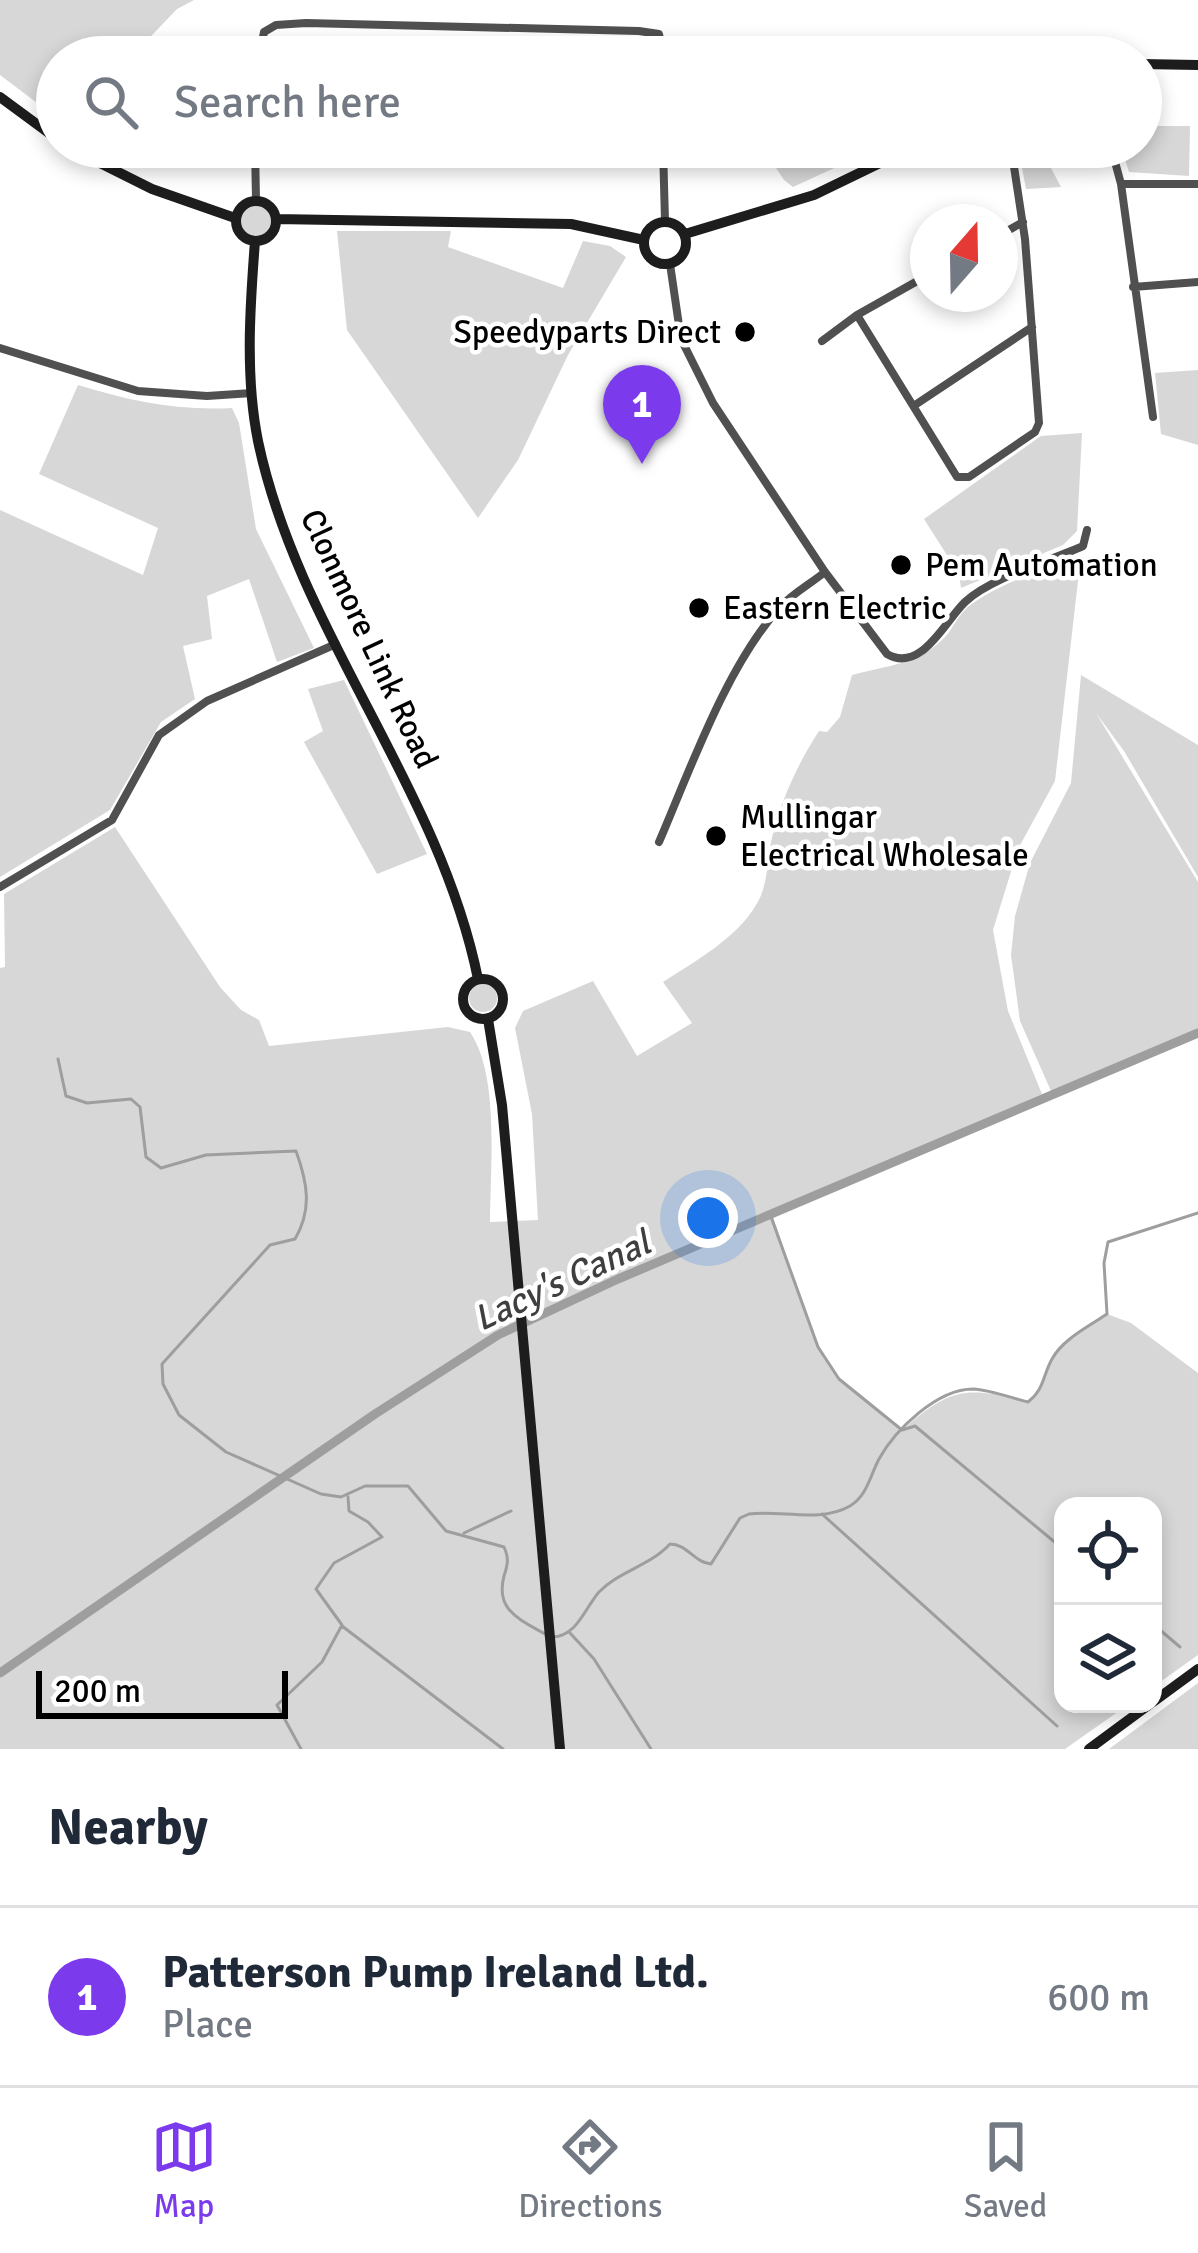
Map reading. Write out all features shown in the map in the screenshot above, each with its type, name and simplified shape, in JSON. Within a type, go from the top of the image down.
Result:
[{"type":"main road","points":[[1162,64],[1198,65]]},
{"type":"main road","points":[[0,97],[36,124]]},
{"type":"main road","points":[[110,168],[152,189],[235,218]]},
{"type":"main road","points":[[685,234],[814,195],[870,168]]},
{"type":"main road","points":[[256,200],[272,208],[276,219],[268,237],[255,242],[242,236],[235,218],[240,207],[256,200]]},
{"type":"main road","points":[[276,219],[572,224],[644,240]]},
{"type":"main road","points":[[677,224],[685,234],[685,252],[670,264],[651,258],[644,240],[653,225],[677,224]]},
{"type":"main road","name":"Clonmore Link Road","points":[[255,242],[252,393],[258,442],[288,539],[444,864],[462,911],[478,979]]},
{"type":"main road","points":[[478,979],[490,979],[503,993],[502,1006],[488,1018],[476,1018],[464,1004],[464,992],[478,979]]},
{"type":"main road","points":[[488,1018],[502,1105],[560,1749]]},
{"type":"main road","points":[[1162,1695],[1198,1669]]},
{"type":"main road","points":[[1089,1749],[1138,1713]]},
{"type":"street","points":[[263,36],[276,25],[306,22],[639,31],[659,36]]},
{"type":"street","points":[[255,168],[256,200]]},
{"type":"street","points":[[663,168],[664,221]]},
{"type":"street","points":[[857,316],[957,477],[969,477],[1035,432],[1039,423],[1033,326],[1014,168]]},
{"type":"street","points":[[1117,168],[1153,417]]},
{"type":"street","points":[[1121,184],[1198,184]]},
{"type":"street","points":[[1018,225],[1023,222]]},
{"type":"street","points":[[670,264],[681,340],[713,403],[825,572],[894,659],[925,649],[973,595],[1083,546],[1087,530]]},
{"type":"street","points":[[1133,287],[1198,282]]},
{"type":"street","points":[[822,341],[910,285]]},
{"type":"street","points":[[915,405],[1033,326]]},
{"type":"street","points":[[0,348],[138,392],[252,393]]},
{"type":"street","points":[[658,842],[751,646],[781,605],[825,572]]},
{"type":"street","points":[[0,887],[112,820],[159,735],[207,700],[337,643]]},
{"type":"shaded area","points":[[0,0],[194,0],[177,9],[151,36],[36,36],[36,102],[0,75]]},
{"type":"shaded area","points":[[1162,126],[1190,126],[1189,176],[1129,172],[1128,168],[1162,168]]},
{"type":"shaded area","points":[[776,168],[834,168],[793,187]]},
{"type":"shaded area","points":[[1022,168],[1051,168],[1061,187],[1026,189]]},
{"type":"shaded area","points":[[255,205],[266,210],[271,221],[266,232],[255,237],[244,232],[239,221],[244,210]]},
{"type":"shaded area","points":[[337,231],[451,231],[448,247],[563,288],[583,241],[610,246],[626,257],[568,355],[518,460],[478,518],[347,330]]},
{"type":"shaded area","points":[[1198,370],[1198,445],[1161,434],[1155,373]]},
{"type":"shaded area","points":[[78,385],[154,404],[232,408],[239,423],[256,529],[314,648],[277,662],[249,579],[207,596],[212,639],[183,646],[195,699],[161,722],[110,810],[0,877],[0,510],[143,575],[158,528],[39,474]]},
{"type":"shaded area","points":[[1082,433],[1077,531],[1063,545],[961,588],[959,574],[924,519],[1041,436]]},
{"type":"shaded area","points":[[1081,555],[1055,781],[1018,849],[993,930],[1008,1011],[1042,1094],[772,1214],[818,1347],[839,1380],[902,1430],[934,1405],[960,1394],[989,1393],[1028,1401],[1057,1351],[1107,1314],[1131,1323],[1198,1373],[1198,1655],[1162,1681],[1162,1497],[1054,1497],[1054,1713],[1116,1713],[1065,1749],[0,1749],[0,968],[5,967],[4,894],[115,827],[220,987],[241,1010],[259,1020],[269,1046],[448,1027],[470,1032],[490,1098],[490,1222],[538,1220],[532,1114],[515,1028],[523,1011],[593,981],[637,1056],[692,1023],[663,982],[726,939],[756,905],[790,784],[819,731],[827,732],[840,717],[852,675],[925,653],[946,636],[965,609],[1023,577]]},
{"type":"shaded area","points":[[1081,675],[1198,745],[1198,877],[1124,751],[1096,713],[1198,882],[1198,1031],[1051,1091],[1020,1021],[1011,955],[1015,916],[1030,863],[1071,783]]},
{"type":"shaded area","points":[[344,680],[427,854],[377,874],[304,742],[323,731],[308,689]]},
{"type":"shaded area","points":[[483,984],[493,988],[497,998],[493,1008],[483,1012],[473,1008],[469,998],[473,988]]},
{"type":"shaded area","points":[[1198,1683],[1198,1749],[1109,1749],[1162,1713]]},
{"type":"waterway","name":"Lacy's Canal","points":[[0,1673],[375,1414],[498,1335],[618,1279],[1198,1033]]},
{"type":"waterway","points":[[58,1059],[66,1096],[87,1103],[131,1099],[140,1107],[146,1157],[161,1168],[206,1155],[296,1151],[306,1196],[295,1239],[270,1245],[162,1364],[163,1384],[179,1415],[226,1452],[321,1494],[341,1497],[365,1486],[408,1486],[446,1531],[504,1547],[506,1605],[545,1634]]},
{"type":"waterway","points":[[553,1637],[574,1627],[607,1585],[670,1544],[711,1564],[740,1518],[749,1514],[814,1515],[850,1506],[864,1491],[895,1436],[945,1396],[973,1389],[1028,1402],[1063,1345],[1107,1314],[1104,1263],[1108,1242],[1198,1213]]},
{"type":"waterway","points":[[770,1214],[818,1347],[839,1379],[902,1430],[915,1426],[1054,1542]]},
{"type":"waterway","points":[[301,1749],[277,1705],[322,1662],[342,1625],[316,1589],[334,1563],[382,1537],[349,1511],[348,1497]]},
{"type":"waterway","points":[[464,1533],[511,1511]]},
{"type":"waterway","points":[[822,1514],[1057,1726]]},
{"type":"waterway","points":[[342,1626],[503,1749]]},
{"type":"waterway","points":[[1162,1632],[1180,1647]]},
{"type":"waterway","points":[[570,1633],[594,1659],[651,1749]]},
{"type":"place","name":"Speedyparts Direct","points":[[745,332]]},
{"type":"place","name":"Patterson Pump Ireland Ltd.","points":[[642,464]]},
{"type":"place","name":"Pem Automation","points":[[901,565]]},
{"type":"place","name":"Eastern Electric","points":[[699,608]]},
{"type":"place","name":"Mullingar Electrical Wholesale","points":[[716,836]]}]
